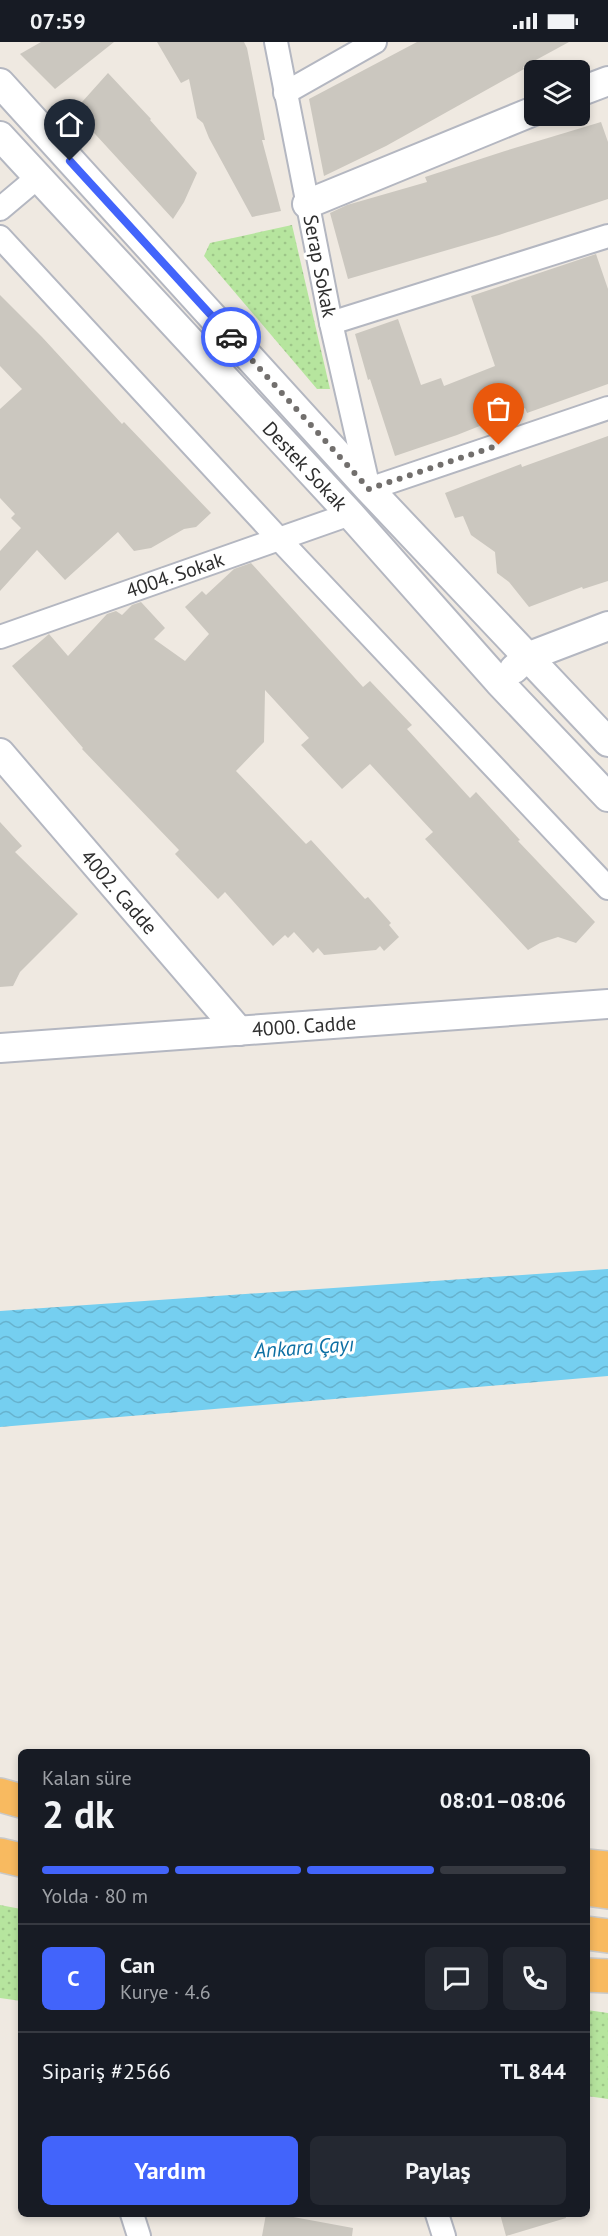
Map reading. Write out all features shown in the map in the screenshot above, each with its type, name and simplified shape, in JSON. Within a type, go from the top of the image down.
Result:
[{"type":"highway","points":[[0,1779],[18,1782]]},
{"type":"highway","points":[[0,1795],[18,1800]]},
{"type":"highway","points":[[0,1807],[18,1810]]},
{"type":"highway","points":[[0,1855],[18,1859]]},
{"type":"highway","points":[[590,1866],[608,1868]]},
{"type":"highway","points":[[0,1875],[18,1876]]},
{"type":"highway","points":[[590,1890],[608,1892]]},
{"type":"highway","points":[[590,1934],[608,1936]]},
{"type":"highway","points":[[590,1975],[608,1976]]},
{"type":"street","name":"Serap Sokak","points":[[276,42],[331,323],[369,489]]},
{"type":"street","points":[[285,93],[375,42]]},
{"type":"street","points":[[590,88],[608,81]]},
{"type":"street","name":"Destek Sokak","points":[[0,83],[369,489],[608,742]]},
{"type":"street","points":[[307,204],[524,115]]},
{"type":"street","name":"Destek Sokak","points":[[0,136],[350,514],[499,682],[608,798]]},
{"type":"street","points":[[0,209],[38,177]]},
{"type":"street","points":[[331,323],[608,236]]},
{"type":"street","points":[[0,237],[279,539],[608,888]]},
{"type":"street","points":[[369,489],[608,408]]},
{"type":"street","name":"4004. Sokak","points":[[0,637],[350,514]]},
{"type":"street","points":[[499,682],[527,657],[608,626]]},
{"type":"street","name":"4002. Cadde","points":[[0,753],[238,1031]]},
{"type":"street","name":"4000. Cadde","points":[[0,1048],[608,1004]]},
{"type":"street","points":[[133,2217],[139,2236]]},
{"type":"street","points":[[438,2217],[444,2236]]},
{"type":"green space","points":[[292,225],[330,389],[317,389],[204,256],[210,243]]},
{"type":"green space","points":[[0,1905],[18,1908],[18,2001],[0,1998]]},
{"type":"green space","points":[[590,2010],[608,2013],[608,2099],[590,2096]]},
{"type":"water","name":"Ankara Çayı","points":[[608,1269],[608,1376],[0,1427],[0,1311]]},
{"type":"building","points":[[41,42],[114,42],[55,89],[20,54]]},
{"type":"building","points":[[157,42],[244,42],[265,140],[262,140],[281,211],[252,217],[203,123],[197,118],[189,79],[181,83]]},
{"type":"building","points":[[417,42],[569,42],[536,60],[524,60],[524,69],[386,146],[324,176],[309,99]]},
{"type":"building","points":[[108,73],[197,173],[184,202],[173,219],[74,111]]},
{"type":"building","points":[[601,122],[608,142],[608,199],[499,235],[348,279],[330,213],[347,205],[427,182],[425,177]]},
{"type":"building","points":[[596,254],[608,289],[608,384],[527,413],[525,408],[395,456],[370,379],[368,380],[355,334],[398,319],[421,385],[441,378],[444,386],[495,366],[471,296]]},
{"type":"building","points":[[0,295],[122,424],[124,422],[211,513],[196,527],[184,529],[151,548],[134,551],[118,532],[65,580],[37,550],[0,591],[0,551],[21,528],[11,518],[15,514],[0,498],[0,409],[22,389],[0,366]]},
{"type":"building","points":[[608,436],[608,581],[583,589],[582,587],[529,607],[509,582],[497,573],[495,552],[471,535],[463,516],[455,518],[445,493],[521,464],[522,467]]},
{"type":"building","points":[[251,563],[363,687],[370,681],[412,725],[407,729],[470,798],[476,792],[520,840],[518,841],[595,922],[576,943],[558,937],[528,950],[425,839],[433,832],[370,764],[342,789],[301,745],[309,738],[265,690],[264,742],[236,771],[306,844],[311,840],[365,899],[368,897],[391,923],[389,925],[399,937],[384,951],[380,946],[376,950],[324,955],[318,948],[313,953],[294,932],[288,938],[285,935],[273,946],[225,892],[218,899],[175,854],[179,850],[82,749],[12,666],[49,634],[68,656],[107,614],[116,611],[122,615],[132,605],[141,602],[165,628],[154,639],[185,661],[209,634],[185,607],[202,591],[206,595],[234,569]]},
{"type":"building","points":[[0,822],[22,846],[15,852],[78,914],[20,972],[13,986],[0,987]]},
{"type":"building","points":[[265,2217],[293,2217],[353,2228],[352,2236],[262,2236]]},
{"type":"building","points":[[501,2217],[566,2217],[566,2218],[506,2236]]},
{"type":"way so far","points":[[231,337],[369,489],[499,445]]},
{"type":"route","points":[[70,161],[231,337]]}]
